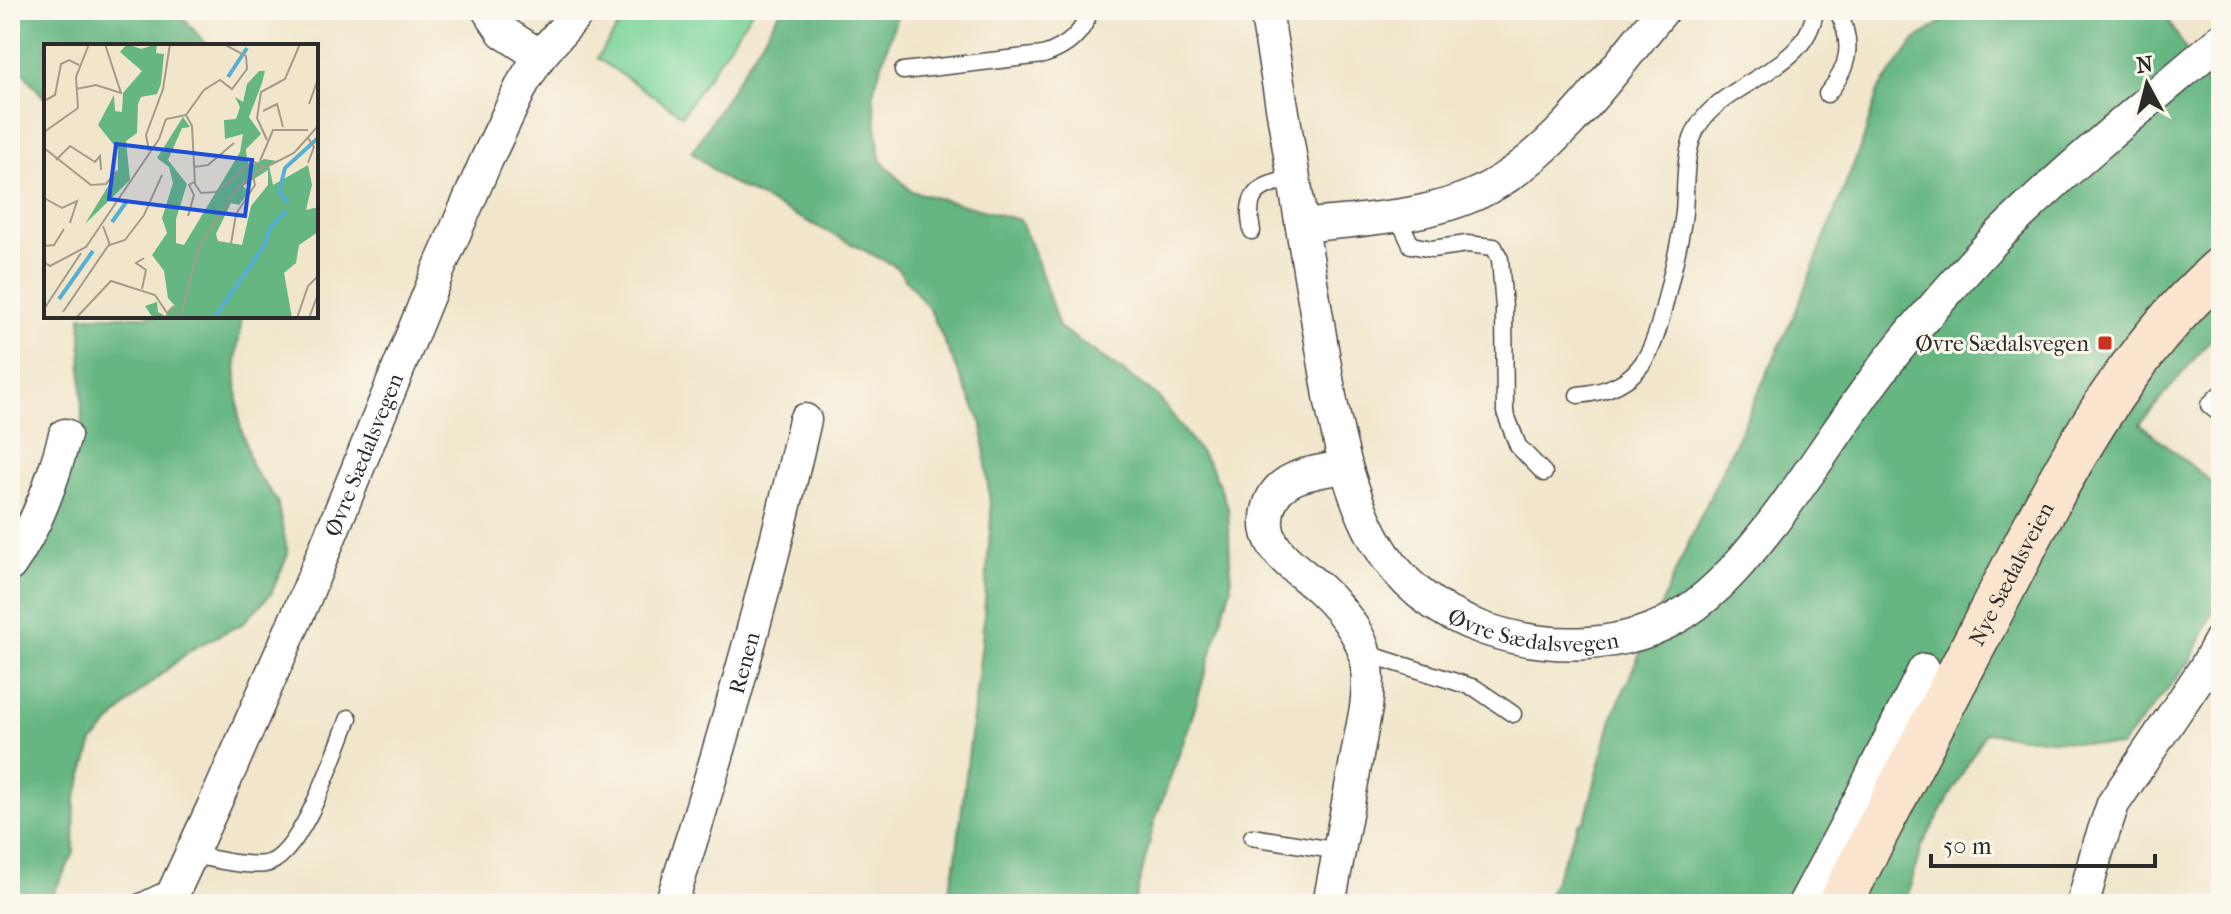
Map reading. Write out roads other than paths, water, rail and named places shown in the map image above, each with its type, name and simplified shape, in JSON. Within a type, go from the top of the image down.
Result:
[{"type":"main road","name":"Nye Sædalsveien","points":[[1840,904],[2060,481],[2127,374],[2162,330],[2221,269]]},
{"type":"street","points":[[488,10],[503,32],[540,56]]},
{"type":"street","name":"Øvre Sædalsvegen","points":[[171,898],[305,598],[475,185],[523,83],[540,56],[580,10]]},
{"type":"street","name":"Øvre Sædalsvegen","points":[[1266,10],[1331,402],[1345,467],[1368,531],[1416,591],[1436,607],[1472,625],[1507,637],[1579,645],[1651,630],[1684,613],[1716,588],[1755,545],[1921,321],[2018,216],[2221,40]]},
{"type":"street","points":[[1302,226],[1397,215],[1451,202],[1488,188],[1566,127],[1663,10]]},
{"type":"street","name":"Renen","points":[[671,904],[776,545],[805,420]]},
{"type":"street","points":[[10,565],[37,514],[65,435]]},
{"type":"street","points":[[1329,904],[1366,708],[1369,679],[1365,653],[1357,634],[1341,612],[1275,549],[1267,531],[1267,514],[1272,497],[1284,484],[1303,474],[1345,467]]},
{"type":"street","points":[[2083,904],[2113,804],[2213,674],[2221,639]]},
{"type":"street","points":[[1804,904],[1924,670]]},
{"type":"lane","points":[[903,71],[1056,51],[1071,41],[1085,25],[1090,10]]},
{"type":"lane","points":[[1578,395],[1612,388],[1646,361],[1655,344],[1678,248],[1684,212],[1685,169],[1697,127],[1725,100],[1781,62],[1798,46],[1807,34],[1815,10]]},
{"type":"lane","points":[[1827,94],[1845,68],[1848,53],[1848,38],[1837,10]]},
{"type":"lane","points":[[1252,231],[1250,210],[1257,190],[1267,184],[1294,178]]},
{"type":"lane","points":[[1397,215],[1411,245],[1432,249],[1467,244],[1494,247],[1500,259],[1503,295],[1505,412],[1518,446],[1544,473]]},
{"type":"lane","points":[[2221,393],[2209,405],[2221,415]]},
{"type":"lane","points":[[1365,653],[1475,688],[1513,714]]},
{"type":"lane","points":[[191,855],[264,864],[280,859],[292,846],[319,794],[349,718]]},
{"type":"lane","points":[[1252,837],[1339,851]]},
{"type":"lane","name":"Øvre Sædalsvegen","points":[[136,904],[148,897],[171,898]]},
{"type":"place","name":"Øvre Sædalsvegen","points":[[2105,343]]}]
